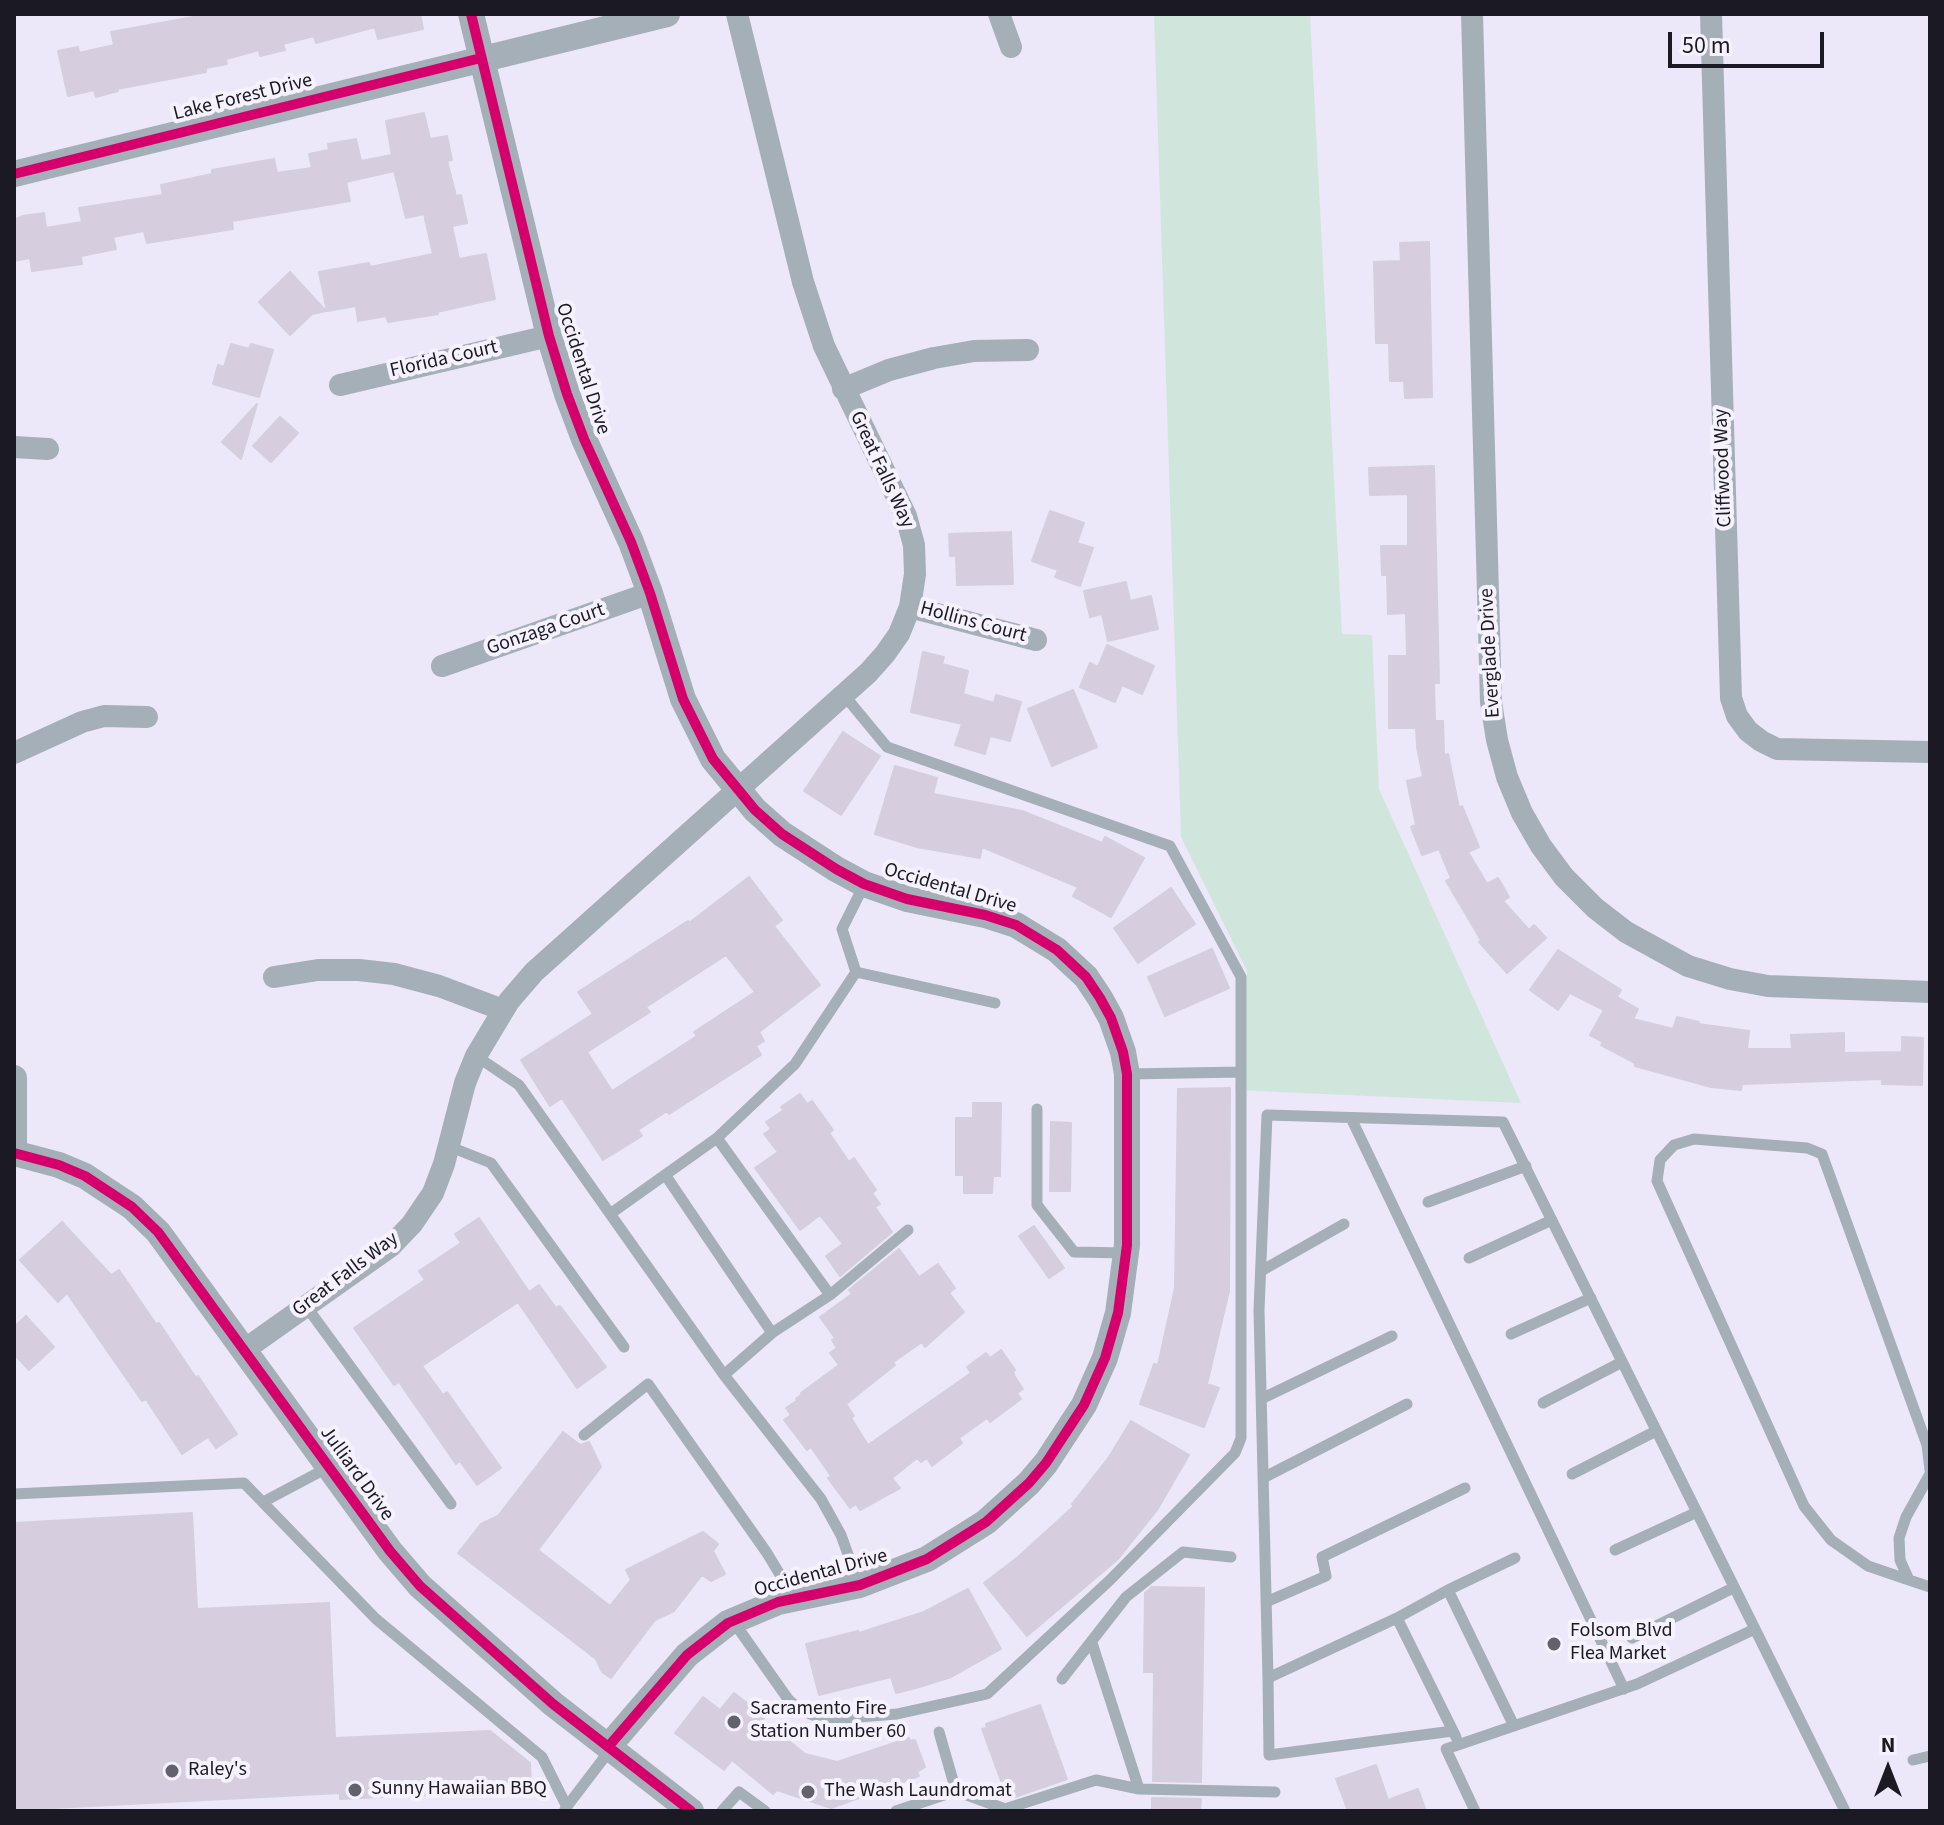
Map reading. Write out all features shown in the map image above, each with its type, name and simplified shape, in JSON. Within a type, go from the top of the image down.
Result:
[{"type":"street","name":"Occidental Drive","points":[[471,14],[549,336],[584,439],[631,542],[650,593],[683,699],[713,759],[737,790],[782,834],[864,884],[931,905],[995,918],[1016,925],[1051,945],[1086,977],[1100,998],[1111,1018],[1127,1074],[1127,1253],[1123,1292],[1105,1358],[1084,1405],[1046,1463],[1006,1505],[955,1544],[927,1559],[860,1585],[794,1598],[752,1611],[705,1638],[609,1748]]},
{"type":"street","name":"Lake Forest Drive","points":[[14,174],[667,14]]},
{"type":"street","name":"Great Falls Way","points":[[244,1350],[391,1246],[412,1224],[433,1193],[465,1083],[476,1056],[503,1010],[534,972],[844,695],[885,654],[899,634],[910,607],[915,574],[914,545],[906,516],[824,346],[803,282],[737,14]]},
{"type":"street","points":[[999,14],[1011,47]]},
{"type":"street","name":"Everglade Drive","points":[[1472,14],[1491,702],[1504,765],[1522,813],[1564,877],[1595,908],[1637,939],[1688,966],[1730,979],[1768,986],[1930,992]]},
{"type":"street","name":"Cliffwood Way","points":[[1711,14],[1731,698],[1737,716],[1748,731],[1777,749],[1930,752]]},
{"type":"street","name":"Florida Court","points":[[340,385],[549,336]]},
{"type":"street","points":[[843,389],[889,370],[934,358],[974,351],[1028,350]]},
{"type":"street","points":[[14,447],[48,449]]},
{"type":"street","name":"Gonzaga Court","points":[[442,666],[650,593]]},
{"type":"street","name":"Hollins Court","points":[[910,607],[1036,640]]},
{"type":"street","points":[[14,753],[82,722],[104,716],[147,717]]},
{"type":"street","points":[[274,977],[318,970],[394,974],[439,986],[503,1010]]},
{"type":"street","points":[[14,1078],[14,1143]]},
{"type":"street","name":"Julliard Drive","points":[[14,1153],[59,1165],[85,1176],[132,1207],[158,1232],[390,1551],[420,1586],[542,1695],[691,1811]]},
{"type":"lane","points":[[733,1620],[788,1699],[800,1710],[820,1718],[897,1714],[987,1694],[1110,1580],[1235,1453],[1241,1438],[1241,977],[1170,846],[887,747],[844,695]]},
{"type":"lane","points":[[856,972],[842,929],[864,884]]},
{"type":"lane","points":[[856,972],[995,1003]]},
{"type":"lane","points":[[610,1214],[717,1138],[795,1064],[856,972]]},
{"type":"lane","points":[[476,1056],[519,1085],[724,1375],[821,1499],[841,1535],[860,1585]]},
{"type":"lane","points":[[1127,1074],[1241,1072]]},
{"type":"lane","points":[[1037,1109],[1037,1205],[1074,1252],[1127,1253]]},
{"type":"lane","points":[[1453,1731],[1269,1755],[1261,1399],[1261,1271],[1267,1115],[1503,1122],[1845,1811]]},
{"type":"lane","points":[[1351,1118],[1624,1689]]},
{"type":"lane","points":[[717,1138],[830,1295]]},
{"type":"lane","points":[[1909,1580],[1900,1560],[1899,1538],[1906,1517],[1930,1472],[1927,1445],[1822,1154],[1807,1148],[1694,1139],[1674,1145],[1660,1160],[1657,1181],[1804,1506],[1831,1540],[1868,1566],[1909,1580],[1930,1587]]},
{"type":"lane","points":[[448,1146],[491,1163],[624,1347]]},
{"type":"lane","points":[[1428,1202],[1526,1166]]},
{"type":"lane","points":[[666,1176],[772,1333]]},
{"type":"lane","points":[[1469,1258],[1552,1220]]},
{"type":"lane","points":[[1261,1271],[1344,1224]]},
{"type":"lane","points":[[724,1375],[772,1333],[830,1295],[908,1230]]},
{"type":"lane","points":[[1511,1334],[1591,1298]]},
{"type":"lane","points":[[306,1306],[451,1504]]},
{"type":"lane","points":[[1261,1399],[1392,1336]]},
{"type":"lane","points":[[1543,1403],[1622,1362]]},
{"type":"lane","points":[[584,1435],[648,1384],[767,1553],[794,1598]]},
{"type":"lane","points":[[1263,1478],[1407,1404]]},
{"type":"lane","points":[[1572,1474],[1656,1431]]},
{"type":"lane","points":[[263,1502],[329,1467]]},
{"type":"lane","points":[[14,1494],[244,1483],[376,1619],[542,1757],[565,1809]]},
{"type":"lane","points":[[1266,1602],[1326,1576],[1322,1557],[1465,1488]]},
{"type":"lane","points":[[1615,1550],[1695,1513]]},
{"type":"lane","points":[[1062,1679],[1126,1597],[1183,1552],[1231,1557]]},
{"type":"lane","points":[[1268,1678],[1397,1618],[1515,1558]]},
{"type":"lane","points":[[1632,1638],[1733,1588]]},
{"type":"lane","points":[[1448,1590],[1514,1726]]},
{"type":"lane","points":[[1397,1618],[1459,1745]]},
{"type":"lane","points":[[1475,1811],[1446,1749],[1624,1689],[1755,1629]]},
{"type":"lane","points":[[1092,1643],[1139,1789]]},
{"type":"lane","points":[[939,1732],[956,1791]]},
{"type":"lane","points":[[565,1809],[609,1748]]},
{"type":"lane","points":[[1913,1760],[1930,1756]]},
{"type":"lane","points":[[896,1811],[922,1807],[956,1791],[1005,1809],[1096,1780],[1139,1789],[1275,1792]]},
{"type":"lane","points":[[722,1811],[739,1792],[765,1811]]},
{"type":"green space","points":[[1154,14],[1310,14],[1342,634],[1372,635],[1379,789],[1521,1103],[1235,1090],[1247,971],[1181,837]]},
{"type":"building","points":[[210,14],[420,14],[423,29],[378,39],[375,27],[316,43],[314,36],[283,44],[285,50],[260,56],[259,50],[226,59],[227,64],[206,68],[206,72],[117,89],[96,97],[94,90],[68,96],[58,51],[78,47],[79,53],[114,45],[111,32]]},
{"type":"building","points":[[424,113],[430,139],[447,136],[452,160],[447,161],[456,196],[461,195],[467,223],[452,226],[459,259],[486,254],[495,299],[438,314],[388,322],[386,316],[358,321],[356,306],[327,311],[319,272],[369,263],[370,267],[433,254],[424,214],[406,218],[394,171],[346,182],[350,201],[232,221],[233,229],[147,243],[144,231],[113,237],[116,249],[81,256],[82,264],[32,271],[30,258],[14,261],[14,220],[23,216],[44,213],[46,228],[82,222],[79,208],[163,195],[161,185],[212,174],[212,170],[274,159],[277,173],[312,168],[309,154],[329,150],[328,144],[356,139],[361,161],[392,155],[386,121]]},
{"type":"building","points":[[1429,242],[1432,397],[1405,398],[1404,381],[1390,381],[1389,343],[1376,343],[1374,262],[1401,261],[1400,243]]},
{"type":"building","points":[[290,272],[326,311],[312,314],[290,335],[259,302]]},
{"type":"building","points":[[231,344],[249,349],[251,344],[273,350],[259,397],[213,384],[218,365],[224,367]]},
{"type":"building","points":[[257,404],[241,459],[222,442]]},
{"type":"building","points":[[280,417],[298,433],[271,462],[253,446]]},
{"type":"building","points":[[1434,466],[1439,683],[1434,683],[1435,721],[1443,721],[1444,755],[1448,754],[1459,808],[1462,806],[1479,847],[1468,852],[1487,884],[1498,878],[1509,897],[1503,901],[1529,930],[1534,925],[1546,938],[1507,973],[1479,942],[1481,940],[1446,881],[1451,878],[1439,849],[1422,855],[1411,827],[1416,825],[1407,781],[1423,777],[1416,728],[1389,728],[1389,656],[1407,656],[1406,613],[1388,614],[1387,575],[1382,575],[1381,546],[1408,546],[1408,494],[1370,495],[1369,468]]},
{"type":"building","points":[[1050,511],[1084,523],[1077,543],[1093,548],[1080,586],[1055,577],[1058,570],[1032,561]]},
{"type":"building","points":[[1011,532],[1013,584],[957,585],[956,556],[950,556],[949,534]]},
{"type":"building","points":[[1126,582],[1130,601],[1151,596],[1158,629],[1108,641],[1102,614],[1090,617],[1084,591]]},
{"type":"building","points":[[1107,645],[1154,666],[1142,694],[1122,685],[1115,702],[1080,687],[1090,663],[1098,667]]},
{"type":"building","points":[[923,652],[944,657],[942,664],[968,671],[963,694],[994,703],[996,695],[1021,702],[1010,741],[990,736],[985,754],[955,745],[962,724],[911,712]]},
{"type":"building","points":[[1073,690],[1097,747],[1052,766],[1028,709]]},
{"type":"building","points":[[843,732],[880,756],[841,815],[804,791]]},
{"type":"building","points":[[895,766],[937,778],[933,794],[1022,811],[1102,843],[1105,837],[1144,858],[1111,917],[1073,896],[1078,887],[982,847],[980,858],[917,847],[875,834]]},
{"type":"building","points":[[749,877],[782,920],[774,926],[820,985],[759,1032],[764,1041],[756,1046],[761,1055],[669,1114],[667,1111],[638,1130],[642,1136],[603,1160],[562,1098],[550,1106],[521,1060],[593,1014],[578,992],[689,923]],"holes":[[[726,955],[755,992],[694,1032],[697,1036],[612,1091],[587,1052],[650,1012],[646,1007]]]},
{"type":"building","points":[[1171,888],[1195,924],[1138,963],[1114,928]]},
{"type":"building","points":[[1212,949],[1229,988],[1165,1016],[1148,977]]},
{"type":"building","points":[[1558,950],[1621,990],[1617,997],[1638,1009],[1633,1019],[1673,1029],[1677,1017],[1698,1024],[1749,1031],[1747,1049],[1792,1049],[1791,1035],[1844,1033],[1844,1053],[1902,1052],[1902,1037],[1923,1038],[1922,1085],[1882,1084],[1882,1079],[1742,1084],[1741,1090],[1711,1087],[1635,1066],[1635,1063],[1601,1045],[1603,1042],[1590,1035],[1604,1010],[1570,993],[1558,1010],[1530,990]]},
{"type":"building","points":[[1230,1088],[1229,1291],[1207,1384],[1219,1388],[1204,1427],[1140,1404],[1154,1364],[1158,1365],[1175,1288],[1178,1089]]},
{"type":"building","points":[[800,1094],[807,1104],[812,1101],[833,1130],[829,1133],[849,1162],[854,1158],[876,1190],[872,1193],[880,1204],[875,1207],[892,1232],[840,1276],[826,1256],[843,1244],[820,1215],[800,1230],[755,1168],[778,1152],[764,1134],[771,1129],[766,1122]]},
{"type":"building","points":[[973,1103],[1001,1103],[1000,1176],[993,1176],[992,1193],[964,1193],[964,1175],[956,1175],[956,1118],[973,1118]]},
{"type":"building","points":[[1051,1122],[1071,1123],[1070,1191],[1050,1191]]},
{"type":"building","points":[[479,1218],[529,1292],[539,1285],[556,1308],[560,1306],[606,1367],[577,1388],[518,1302],[422,1366],[443,1395],[447,1392],[501,1468],[477,1485],[460,1461],[456,1464],[399,1382],[394,1385],[354,1328],[425,1280],[419,1271],[461,1243],[455,1234]]},
{"type":"building","points":[[62,1222],[111,1275],[119,1270],[237,1434],[216,1448],[208,1437],[182,1454],[146,1399],[142,1401],[67,1293],[58,1302],[20,1260]]},
{"type":"building","points":[[1034,1226],[1064,1268],[1049,1278],[1019,1236]]},
{"type":"building","points":[[899,1249],[919,1277],[938,1264],[955,1288],[949,1293],[964,1312],[925,1347],[922,1342],[893,1362],[895,1365],[846,1404],[868,1445],[971,1373],[967,1367],[986,1353],[990,1358],[1001,1350],[1023,1389],[1017,1393],[1021,1399],[990,1422],[987,1418],[959,1438],[962,1443],[932,1466],[927,1458],[921,1462],[917,1458],[892,1478],[900,1488],[860,1510],[856,1504],[850,1508],[811,1447],[807,1450],[784,1420],[791,1415],[786,1408],[798,1400],[801,1393],[839,1365],[830,1353],[837,1348],[832,1340],[835,1338],[820,1317],[852,1294],[849,1290]]},
{"type":"building","points":[[26,1316],[54,1347],[29,1370],[14,1354],[14,1327]]},
{"type":"building","points":[[1131,1421],[1189,1455],[1157,1510],[1118,1559],[1027,1636],[984,1583],[1074,1506],[1072,1504],[1109,1457]]},
{"type":"building","points":[[563,1432],[580,1445],[589,1442],[601,1467],[538,1550],[610,1606],[631,1580],[626,1570],[703,1532],[718,1544],[713,1551],[725,1574],[711,1581],[702,1575],[674,1611],[655,1620],[611,1678],[602,1672],[596,1659],[458,1553],[481,1524],[498,1516]]},
{"type":"building","points":[[192,1513],[197,1609],[329,1603],[335,1738],[490,1731],[530,1763],[531,1790],[340,1799],[340,1793],[14,1810],[14,1523]]},
{"type":"building","points":[[1152,1587],[1204,1588],[1201,1782],[1153,1781],[1154,1672],[1144,1672],[1145,1593]]},
{"type":"building","points":[[968,1589],[1001,1649],[951,1677],[916,1688],[896,1693],[891,1677],[819,1695],[806,1644],[859,1633],[924,1612]]},
{"type":"building","points":[[734,1693],[805,1754],[837,1762],[909,1738],[910,1741],[915,1740],[925,1767],[917,1772],[919,1776],[831,1808],[777,1790],[773,1794],[732,1760],[724,1770],[675,1733],[703,1697],[720,1710]]},
{"type":"building","points":[[1040,1705],[1067,1779],[1007,1797],[982,1729],[987,1728],[986,1724]]},
{"type":"building","points":[[1376,1765],[1388,1800],[1418,1789],[1426,1811],[1348,1811],[1336,1779]]},
{"type":"building","points":[[1152,1798],[1201,1799],[1200,1811],[1152,1811]]},
{"type":"cycle path","points":[[471,14],[549,336],[567,394],[631,542],[683,699],[713,759],[755,810],[782,834],[836,869],[864,884],[907,899],[985,915],[1016,925],[1057,950],[1086,977],[1100,998],[1111,1018],[1127,1074],[1127,1245],[1118,1313],[1105,1358],[1084,1405],[1046,1463],[986,1522],[927,1559],[860,1585],[778,1602],[728,1623],[687,1655],[608,1747]]},
{"type":"cycle path","points":[[14,174],[481,58]]},
{"type":"cycle path","points":[[14,1153],[59,1165],[85,1176],[132,1207],[158,1232],[390,1551],[420,1586],[553,1704],[691,1811]]},
{"type":"place","name":"Folsom Blvd Flea Market","points":[[1554,1644]]},
{"type":"place","name":"Sacramento Fire Station Number 60","points":[[734,1722]]},
{"type":"place","name":"Raley's","points":[[172,1771]]},
{"type":"place","name":"Sunny Hawaiian BBQ","points":[[355,1790]]},
{"type":"place","name":"The Wash Laundromat","points":[[808,1792]]}]
